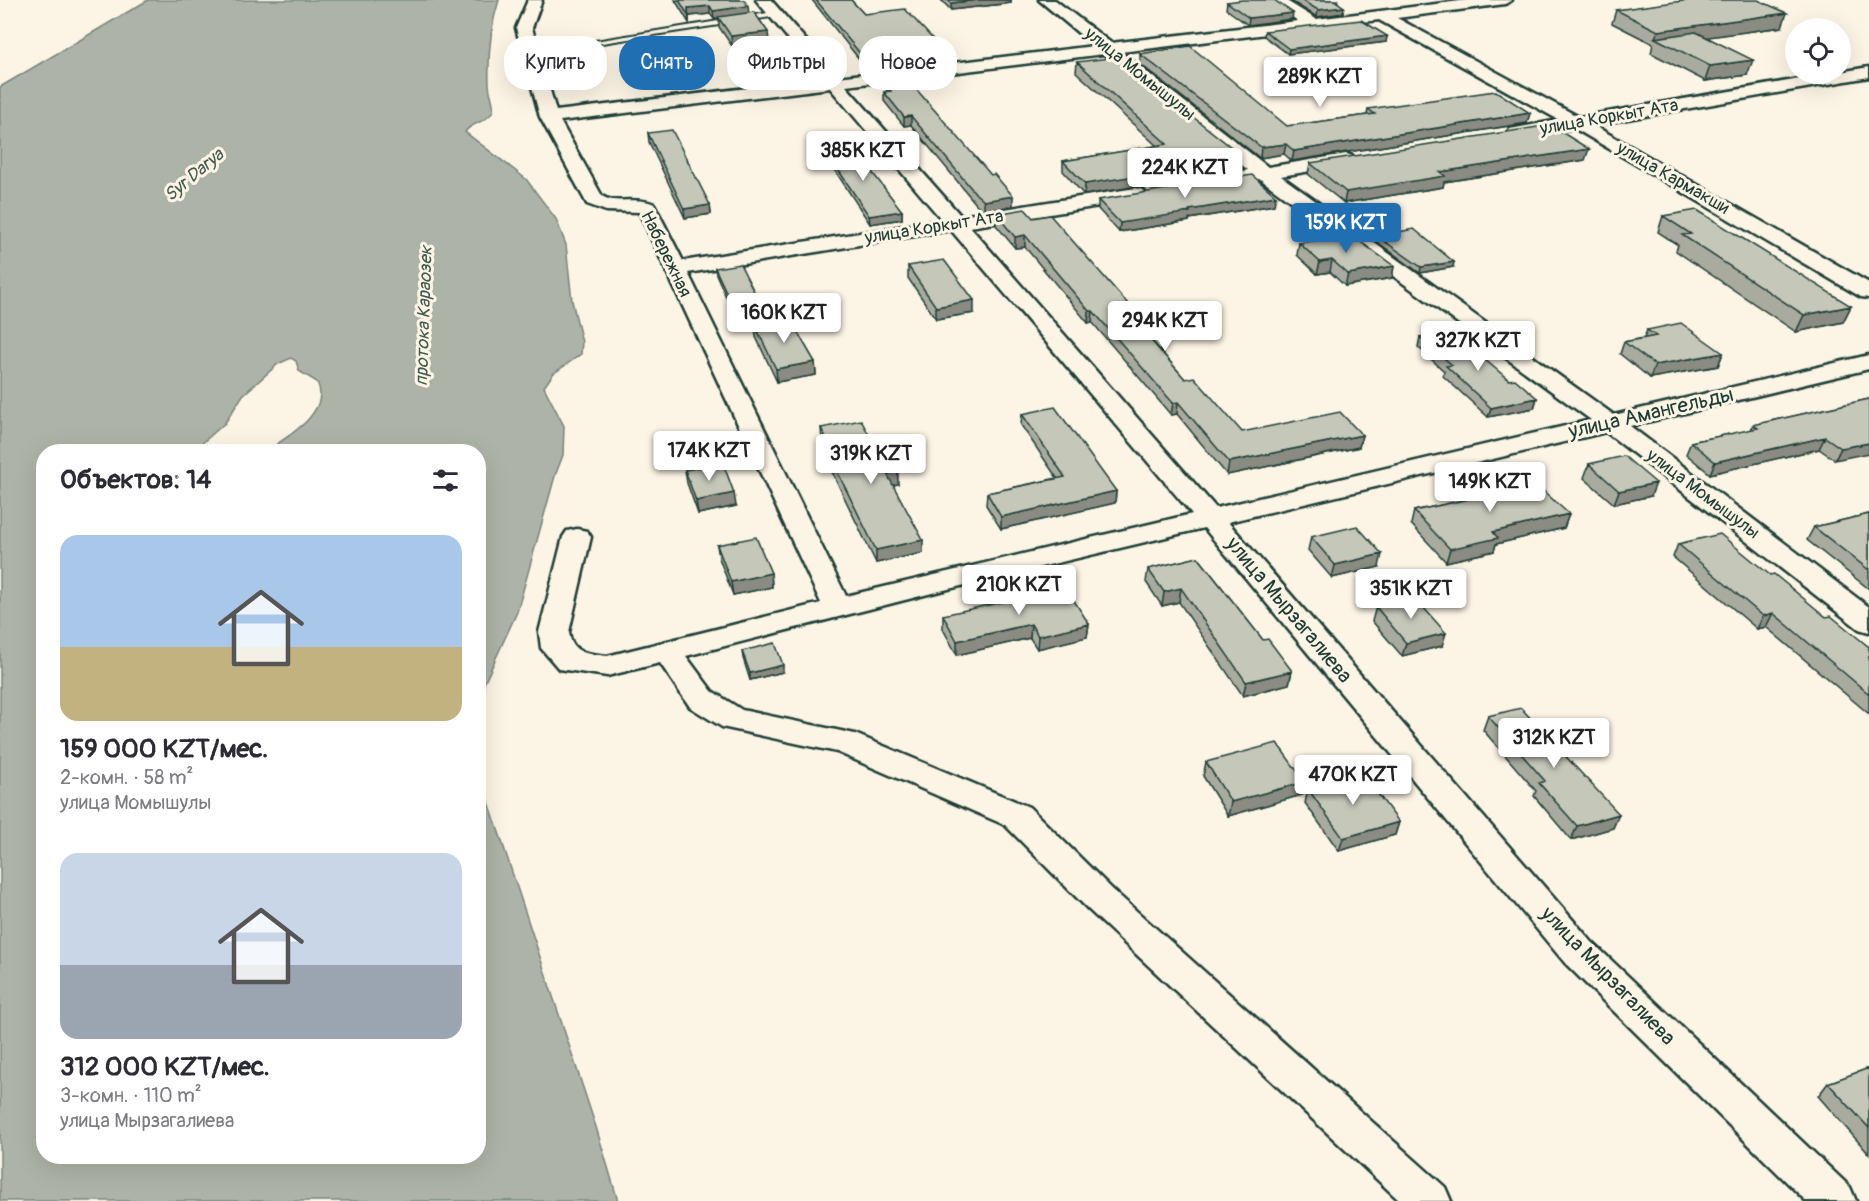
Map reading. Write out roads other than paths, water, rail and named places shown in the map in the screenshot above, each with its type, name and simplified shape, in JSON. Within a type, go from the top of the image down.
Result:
[{"type":"street","name":"Набережная","points":[[527,36],[524,27],[535,0]]},
{"type":"street","name":"улица Момышулы","points":[[1046,0],[1264,173],[1610,423],[1869,622]]},
{"type":"street","points":[[1275,0],[1312,23]]},
{"type":"street","points":[[847,79],[1497,0]]},
{"type":"street","name":"улица Мырзагалиева","points":[[768,7],[793,36]]},
{"type":"street","name":"улица Кармакши","points":[[1381,15],[1577,123],[1869,292]]},
{"type":"street","name":"улица Коркыт Ата","points":[[1496,136],[1864,76]]},
{"type":"street","name":"Набережная","points":[[542,90],[549,117],[594,200],[600,205],[642,204],[647,208],[674,269],[837,607]]},
{"type":"street","points":[[549,117],[760,90]]},
{"type":"street","name":"улица Мырзагалиева","points":[[840,90],[872,124],[954,223],[1210,518],[1578,952],[1835,1201]]},
{"type":"street","points":[[1195,184],[1368,157]]},
{"type":"street","name":"улица Коркыт Ата","points":[[674,269],[1149,192]]},
{"type":"street","name":"улица Амангельды","points":[[578,537],[554,632],[555,648],[570,662],[607,666],[837,607],[1869,362]]},
{"type":"street","points":[[667,651],[701,699],[733,719],[844,742],[1017,816],[1101,900],[1430,1201]]},
{"type":"lane","points":[[607,38],[768,7]]},
{"type":"water","points":[[148,0],[499,0],[489,52],[489,84],[493,111],[487,118],[471,126],[465,132],[526,179],[556,219],[566,245],[572,301],[582,342],[581,354],[553,374],[544,387],[564,426],[563,455],[517,612],[486,680],[486,444],[277,444],[295,431],[313,413],[320,393],[317,382],[299,371],[296,361],[291,358],[278,364],[243,395],[225,423],[201,444],[36,444],[36,1164],[486,1164],[486,793],[596,1127],[618,1201],[0,1201],[0,87]]},
{"type":"water label","name":"Syr Darya","points":[[194,175]]},
{"type":"water label","name":"протока Караозек","points":[[424,316]]}]
